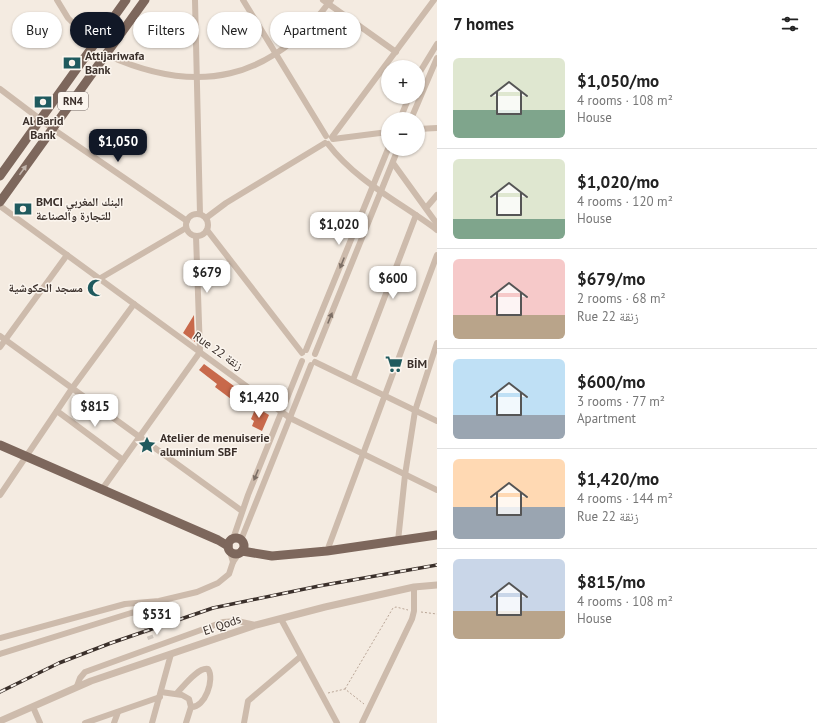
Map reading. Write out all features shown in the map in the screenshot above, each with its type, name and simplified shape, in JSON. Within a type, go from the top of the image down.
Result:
[{"type":"main road","name":"RN4","points":[[117,12],[126,0]]},
{"type":"main road","name":"RN4","points":[[0,202],[107,55],[144,0]]},
{"type":"main road","name":"RN4","points":[[0,176],[91,48]]},
{"type":"main road","points":[[0,445],[103,488],[218,540],[257,554],[272,556],[327,551],[437,535]]},
{"type":"street","points":[[57,0],[70,20]]},
{"type":"street","points":[[196,0],[196,78],[200,214]]},
{"type":"street","points":[[243,0],[276,55],[330,137]]},
{"type":"street","points":[[330,137],[434,0]]},
{"type":"street","points":[[107,55],[148,71],[196,78],[233,72],[276,55],[304,32],[327,1],[396,52]]},
{"type":"street","points":[[425,64],[437,44]]},
{"type":"street","points":[[414,112],[437,58]]},
{"type":"street","points":[[0,89],[53,129],[187,220]]},
{"type":"street","points":[[425,129],[437,128]]},
{"type":"street","points":[[381,133],[330,137],[324,139],[326,144],[373,188],[437,230]]},
{"type":"street","points":[[206,218],[226,203],[326,144]]},
{"type":"street","points":[[0,638],[125,604],[159,601],[198,592],[218,583],[229,574],[233,562],[242,511],[302,361],[304,352],[385,156]]},
{"type":"street","points":[[236,546],[313,363],[315,354],[396,156]]},
{"type":"street","points":[[393,163],[437,224]]},
{"type":"street","points":[[426,208],[437,195]]},
{"type":"street","name":"Rue 22 زنقة","points":[[0,206],[290,418],[437,490]]},
{"type":"street","points":[[208,230],[203,235],[196,236],[190,234],[186,228],[187,220],[192,215],[200,214],[206,218],[208,230],[304,352]]},
{"type":"street","points":[[353,380],[416,215]]},
{"type":"street","points":[[99,279],[186,228]]},
{"type":"street","points":[[103,488],[200,352],[196,236]]},
{"type":"street","points":[[0,347],[2,338],[67,255]]},
{"type":"street","points":[[327,551],[437,255]]},
{"type":"street","points":[[0,496],[73,387],[134,304]]},
{"type":"street","points":[[2,338],[73,387],[139,438],[242,511]]},
{"type":"street","points":[[398,541],[405,475],[415,411],[437,343]]},
{"type":"street","points":[[304,352],[311,351],[315,354]]},
{"type":"street","points":[[302,361],[305,364],[313,363],[353,380],[437,421]]},
{"type":"street","points":[[57,411],[123,460]]},
{"type":"street","name":"El Qods","points":[[0,721],[78,686],[256,625],[325,607],[414,588],[437,585]]},
{"type":"street","points":[[362,723],[414,611],[414,588]]},
{"type":"street","points":[[0,654],[131,613],[136,612],[143,619]]},
{"type":"street","points":[[281,618],[300,657],[337,723]]},
{"type":"street","points":[[78,686],[80,678],[85,672],[153,646],[227,621],[237,620],[256,625]]},
{"type":"street","points":[[150,639],[153,646]]},
{"type":"street","points":[[152,723],[161,695],[171,654]]},
{"type":"street","points":[[244,723],[248,701],[300,657]]},
{"type":"street","points":[[177,694],[194,676],[203,669],[208,669],[210,674],[204,701],[198,706],[191,707]]},
{"type":"street","points":[[85,723],[161,695],[177,694],[185,696],[189,699],[191,707],[186,723]]},
{"type":"street","points":[[33,707],[40,723]]},
{"type":"street","points":[[114,723],[118,712]]},
{"type":"path","points":[[321,695],[345,688],[393,608],[396,607],[437,614]]},
{"type":"path","points":[[345,688],[369,708]]},
{"type":"building","points":[[194,316],[195,342],[183,333]]},
{"type":"building","points":[[204,364],[238,389],[231,399],[215,387],[217,384],[199,370]]},
{"type":"building","points":[[256,407],[269,415],[262,431],[252,426],[254,421],[251,419]]},
{"type":"tunnel","points":[[143,619],[151,639]]},
{"type":"railway","points":[[0,692],[59,663],[111,643],[213,608],[319,586],[437,565]]},
{"type":"place","name":"Attijariwafa Bank","points":[[72,63]]},
{"type":"place","name":"Al Barid Bank","points":[[43,102]]},
{"type":"place","name":"BMCI البنك المغربي للتجارة والصناعة","points":[[23,209]]},
{"type":"place","name":"مسجد الحكوشية","points":[[96,288]]},
{"type":"place","name":"BİM","points":[[394,364]]},
{"type":"place","name":"Atelier de menuiserie aluminium SBF","points":[[147,445]]}]
